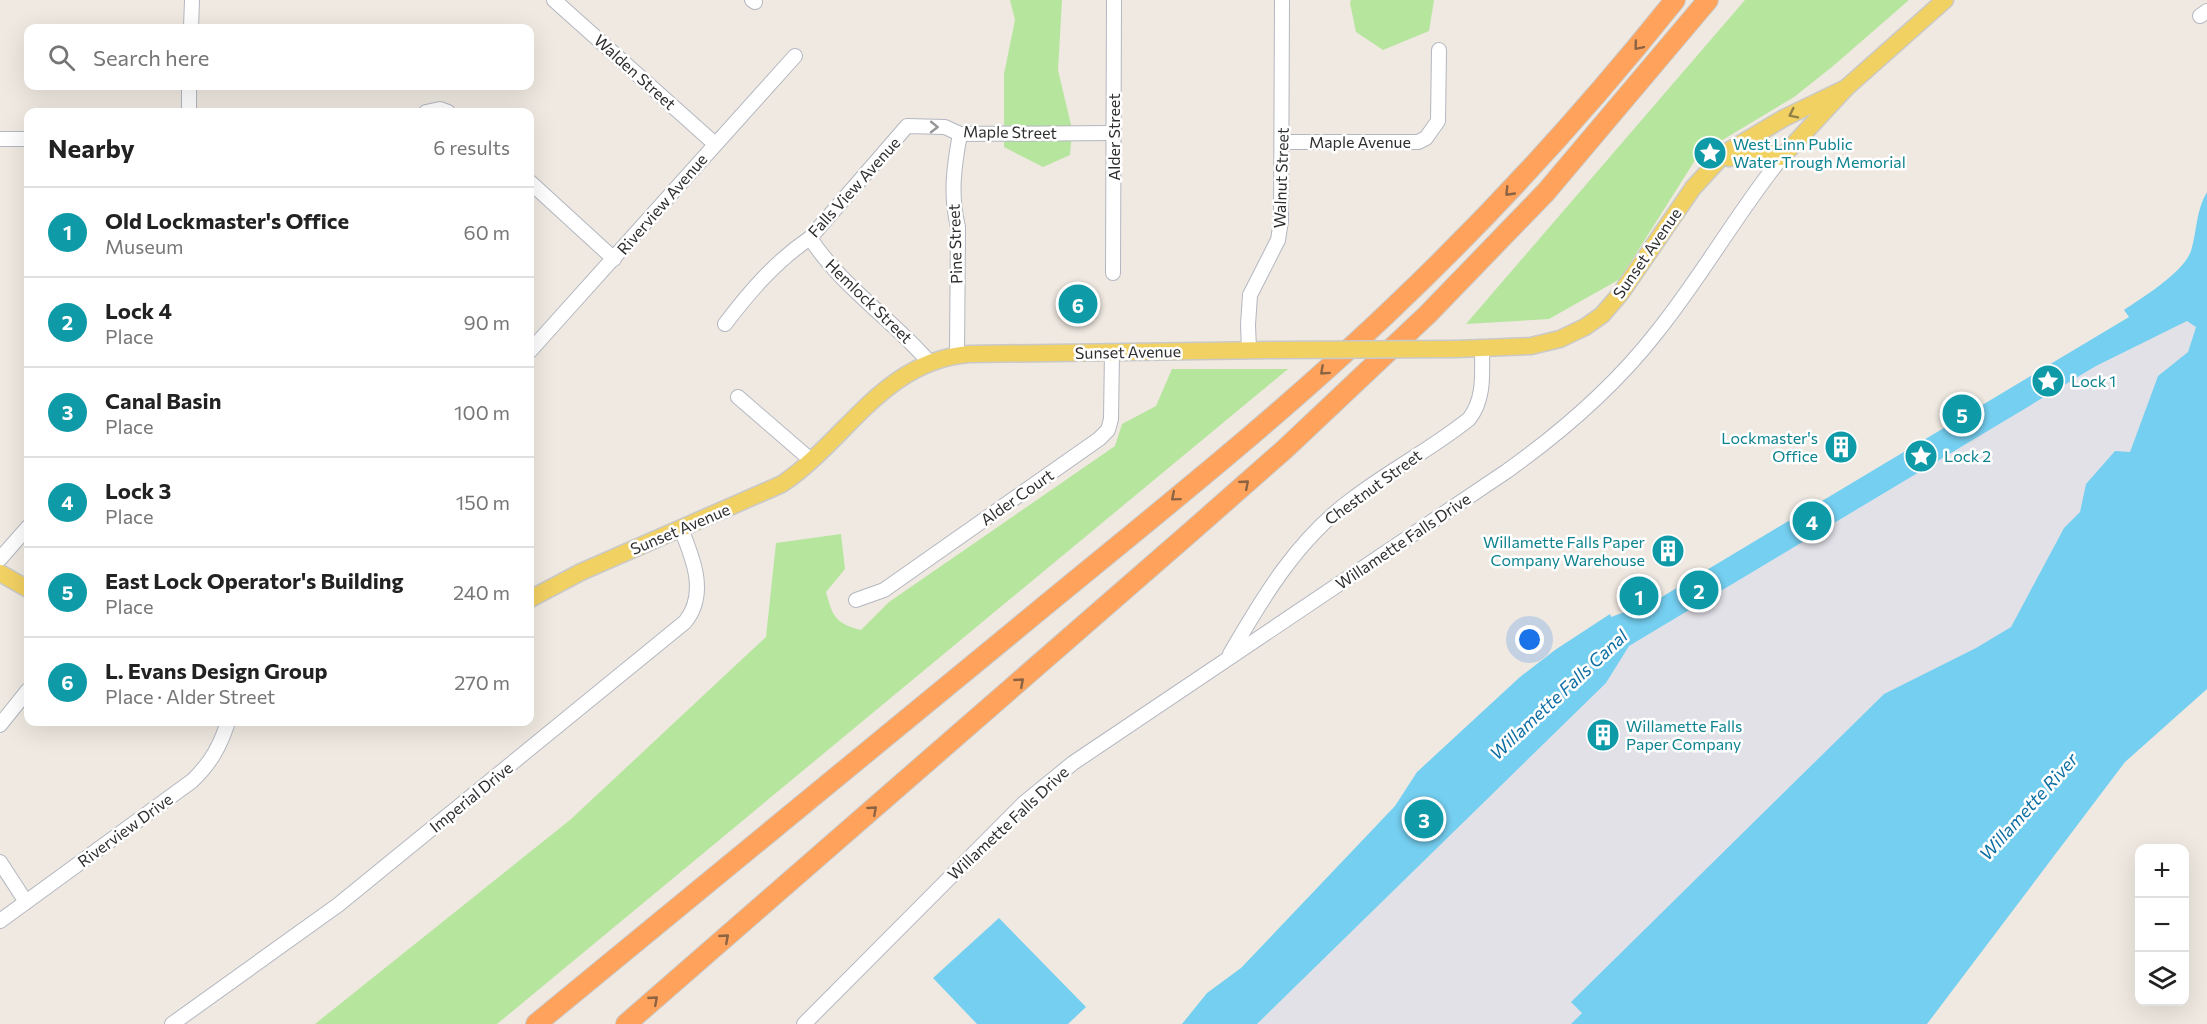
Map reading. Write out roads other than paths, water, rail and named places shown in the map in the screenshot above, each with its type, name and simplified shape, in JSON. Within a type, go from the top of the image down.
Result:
[{"type":"highway","points":[[536,1024],[1258,429],[1359,339],[1441,262],[1540,159],[1589,105],[1675,0]]},
{"type":"highway","points":[[626,1024],[1193,530],[1357,382],[1428,314],[1546,192],[1708,0]]},
{"type":"main road","name":"Willamette Falls Drive","points":[[1782,157],[1845,88],[1945,0]]},
{"type":"main road","name":"Sunset Avenue","points":[[534,597],[581,572],[782,484],[812,461],[875,398],[900,378],[930,363],[957,355],[1249,349],[1456,349],[1531,346],[1560,339],[1585,327],[1602,315],[1622,293],[1681,204],[1725,153],[1748,138],[1845,88]]},
{"type":"main road","name":"Sunset Avenue","points":[[1714,164],[1757,150],[1782,157]]},
{"type":"main road","points":[[0,573],[24,587]]},
{"type":"street","points":[[191,24],[192,0]]},
{"type":"street","name":"Walden Street","points":[[554,0],[715,144]]},
{"type":"street","name":"Alder Street","points":[[1113,273],[1114,0]]},
{"type":"street","name":"Walnut Street","points":[[1249,349],[1250,295],[1278,240],[1281,221],[1282,0]]},
{"type":"street","name":"Maple Avenue","points":[[1282,142],[1418,142],[1426,138],[1438,121],[1439,50]]},
{"type":"street","name":"Riverview Avenue","points":[[534,347],[795,56]]},
{"type":"street","points":[[189,90],[189,108]]},
{"type":"street","name":"Maple Street","points":[[907,126],[945,127],[960,134],[1114,133]]},
{"type":"street","name":"Falls View Avenue","points":[[725,324],[757,282],[810,238],[907,126]]},
{"type":"street","name":"Pine Street","points":[[957,355],[957,227],[952,172],[960,134]]},
{"type":"street","points":[[0,139],[24,139]]},
{"type":"street","name":"Willamette Falls Drive","points":[[804,1024],[1046,783],[1097,746],[1507,471],[1577,417],[1620,375],[1658,332],[1782,157]]},
{"type":"street","points":[[534,186],[614,259]]},
{"type":"street","name":"Hemlock Street","points":[[810,238],[841,278],[915,346],[930,363]]},
{"type":"street","name":"Chestnut Street","points":[[1228,658],[1278,577],[1313,532],[1355,496],[1468,419],[1478,405],[1480,396],[1482,348]]},
{"type":"street","name":"Alder Court","points":[[856,600],[884,590],[1100,439],[1108,430],[1111,419],[1112,352]]},
{"type":"street","points":[[738,397],[812,461]]},
{"type":"street","name":"Imperial Drive","points":[[172,1024],[338,905],[685,622],[691,615],[695,604],[697,586],[694,563],[681,529]]},
{"type":"street","points":[[0,560],[24,532]]},
{"type":"street","points":[[0,725],[24,695]]},
{"type":"street","name":"Riverview Drive","points":[[0,921],[192,781],[213,758],[227,726]]},
{"type":"street","points":[[0,862],[26,902]]},
{"type":"water","points":[[2207,192],[2207,689],[2125,762],[1927,1024],[1571,1024],[1582,1013],[1571,1002],[1884,694],[1976,648],[2011,627],[2064,528],[2080,512],[2086,484],[2115,451],[2130,452],[2158,376],[2188,352],[2196,327],[2187,321],[2096,366],[1629,646],[1606,683],[1257,1024],[1182,1024],[1207,993],[1241,968],[1395,806],[1417,772],[1520,677],[1555,650],[1610,614],[1611,617],[1630,610],[1640,610],[2129,317],[2124,310],[2162,284],[2187,259],[2191,251],[2203,199]]},
{"type":"water","points":[[999,918],[1086,1007],[1068,1024],[977,1024],[933,978]]},
{"type":"place","name":"West Linn Public Water Trough Memorial","points":[[1710,153]]},
{"type":"place","name":"L. Evans Design Group","points":[[1078,304]]},
{"type":"place","name":"Lock 1","points":[[2048,381]]},
{"type":"place","name":"East Lock Operator's Building","points":[[1962,414]]},
{"type":"place","name":"Lockmaster's Office","points":[[1841,447]]},
{"type":"place","name":"Lock 2","points":[[1921,456]]},
{"type":"place","name":"Lock 3","points":[[1812,521]]},
{"type":"place","name":"Willamette Falls Paper Company Warehouse","points":[[1668,551]]},
{"type":"place","name":"Lock 4","points":[[1699,590]]},
{"type":"place","name":"Old Lockmaster's Office","points":[[1639,596]]},
{"type":"place","name":"Willamette Falls Paper Company","points":[[1603,735]]},
{"type":"place","name":"Canal Basin","points":[[1424,819]]},
{"type":"water label","name":"Willamette Falls Canal","points":[[1559,695]]},
{"type":"water label","name":"Willamette River","points":[[2029,807]]}]
